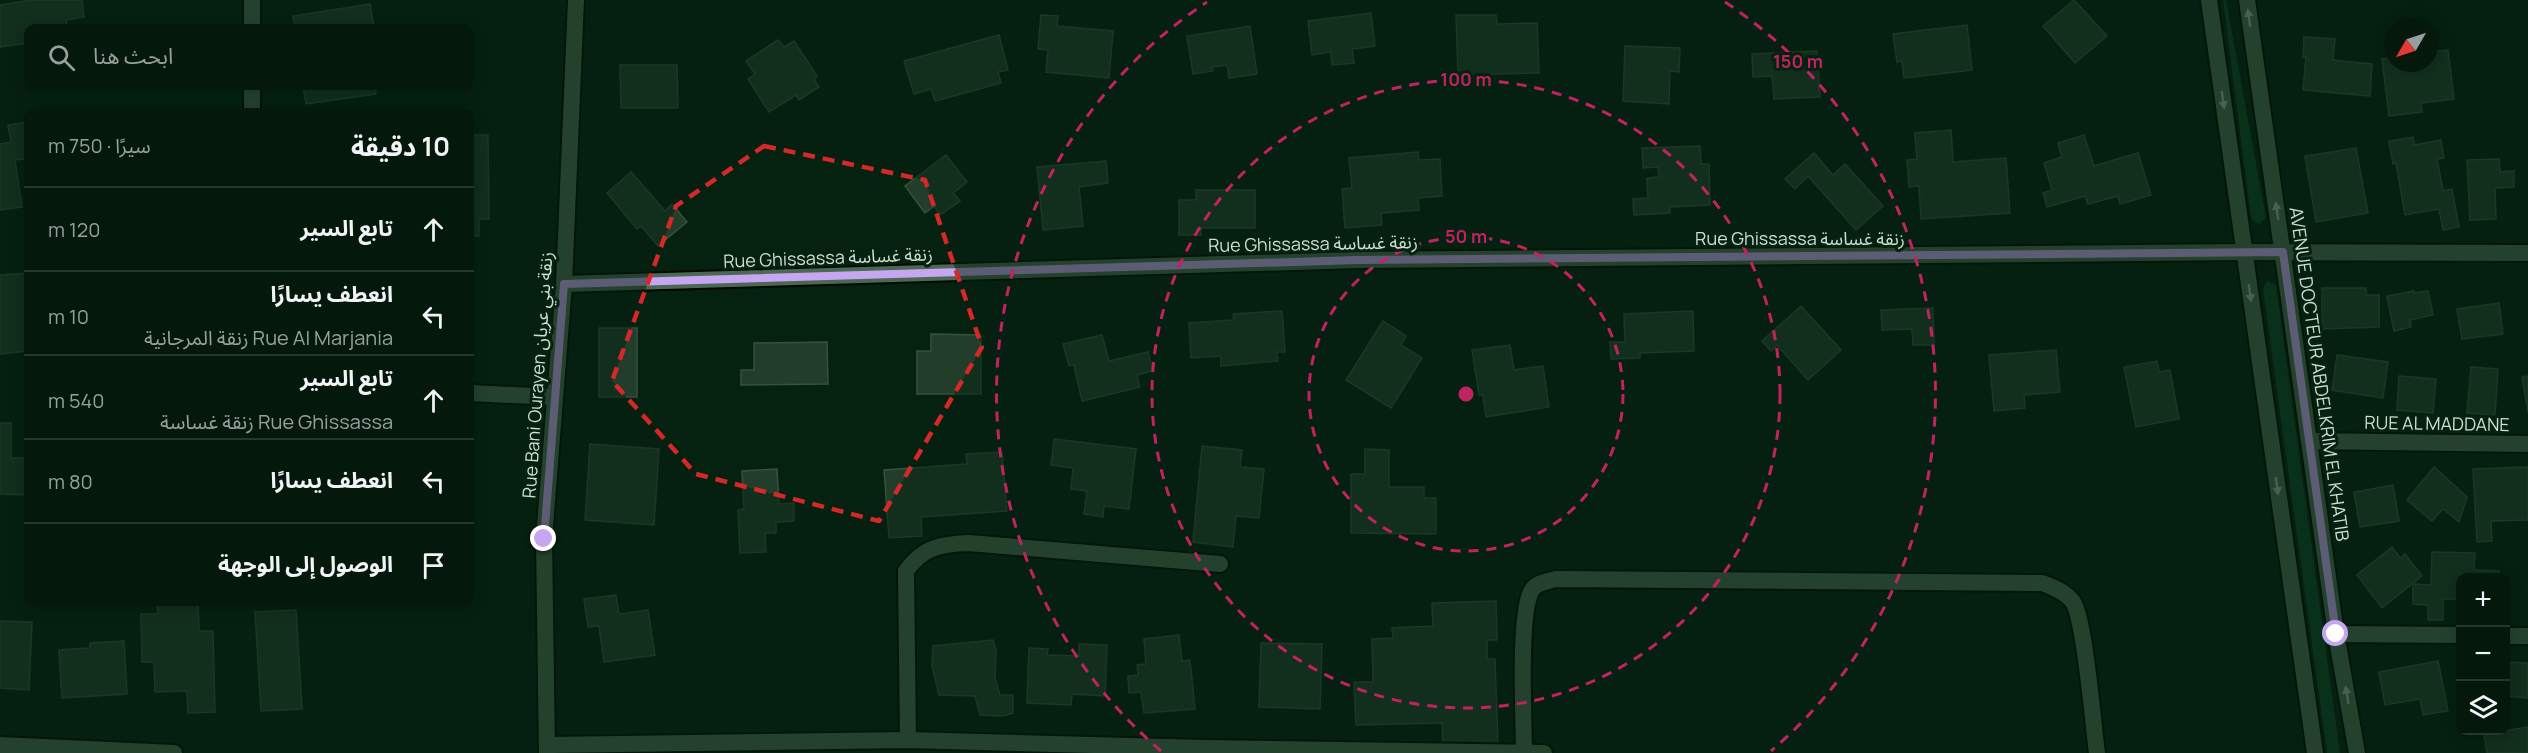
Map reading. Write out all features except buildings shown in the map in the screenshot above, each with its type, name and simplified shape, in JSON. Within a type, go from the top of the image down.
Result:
[{"type":"street","points":[[252,0],[252,24]]},
{"type":"street","name":"Rue Bani Ourayen زنقة بني عريان","points":[[547,749],[544,539],[564,284],[576,0]]},
{"type":"street","points":[[2210,0],[2315,753]]},
{"type":"street","name":"AVENUE DOCTEUR ABDELKRIM EL KHATIB","points":[[2247,0],[2336,634],[2357,753]]},
{"type":"street","points":[[252,90],[252,108]]},
{"type":"street","name":"Rue Ghissassa زنقة غساسة","points":[[564,284],[1357,260],[2244,252],[2528,253]]},
{"type":"street","points":[[474,393],[554,398]]},
{"type":"street","name":"RUE AL MADDANE","points":[[2310,441],[2528,444]]},
{"type":"street","points":[[908,740],[906,571],[926,550],[942,544],[969,543],[1220,564]]},
{"type":"street","points":[[1524,752],[1524,612],[1532,589],[1556,579],[2042,583],[2059,590],[2073,602],[2081,626],[2097,753]]},
{"type":"street","points":[[2336,634],[2456,635]]},
{"type":"street","points":[[2510,636],[2528,636]]},
{"type":"street","points":[[547,749],[889,747],[908,740],[1205,751],[1544,753]]},
{"type":"street","points":[[0,745],[174,753]]},
{"type":"highlighted area","points":[[764,146],[925,180],[982,347],[879,521],[696,474],[612,381],[676,206]]},
{"type":"green space","points":[[2223,0],[2226,0],[2266,218],[2259,224],[2251,217]]},
{"type":"green space","points":[[2267,281],[2276,285],[2340,753],[2327,753],[2263,289]]},
{"type":"route","points":[[544,539],[564,284],[1357,260],[2283,252],[2336,634]]}]
